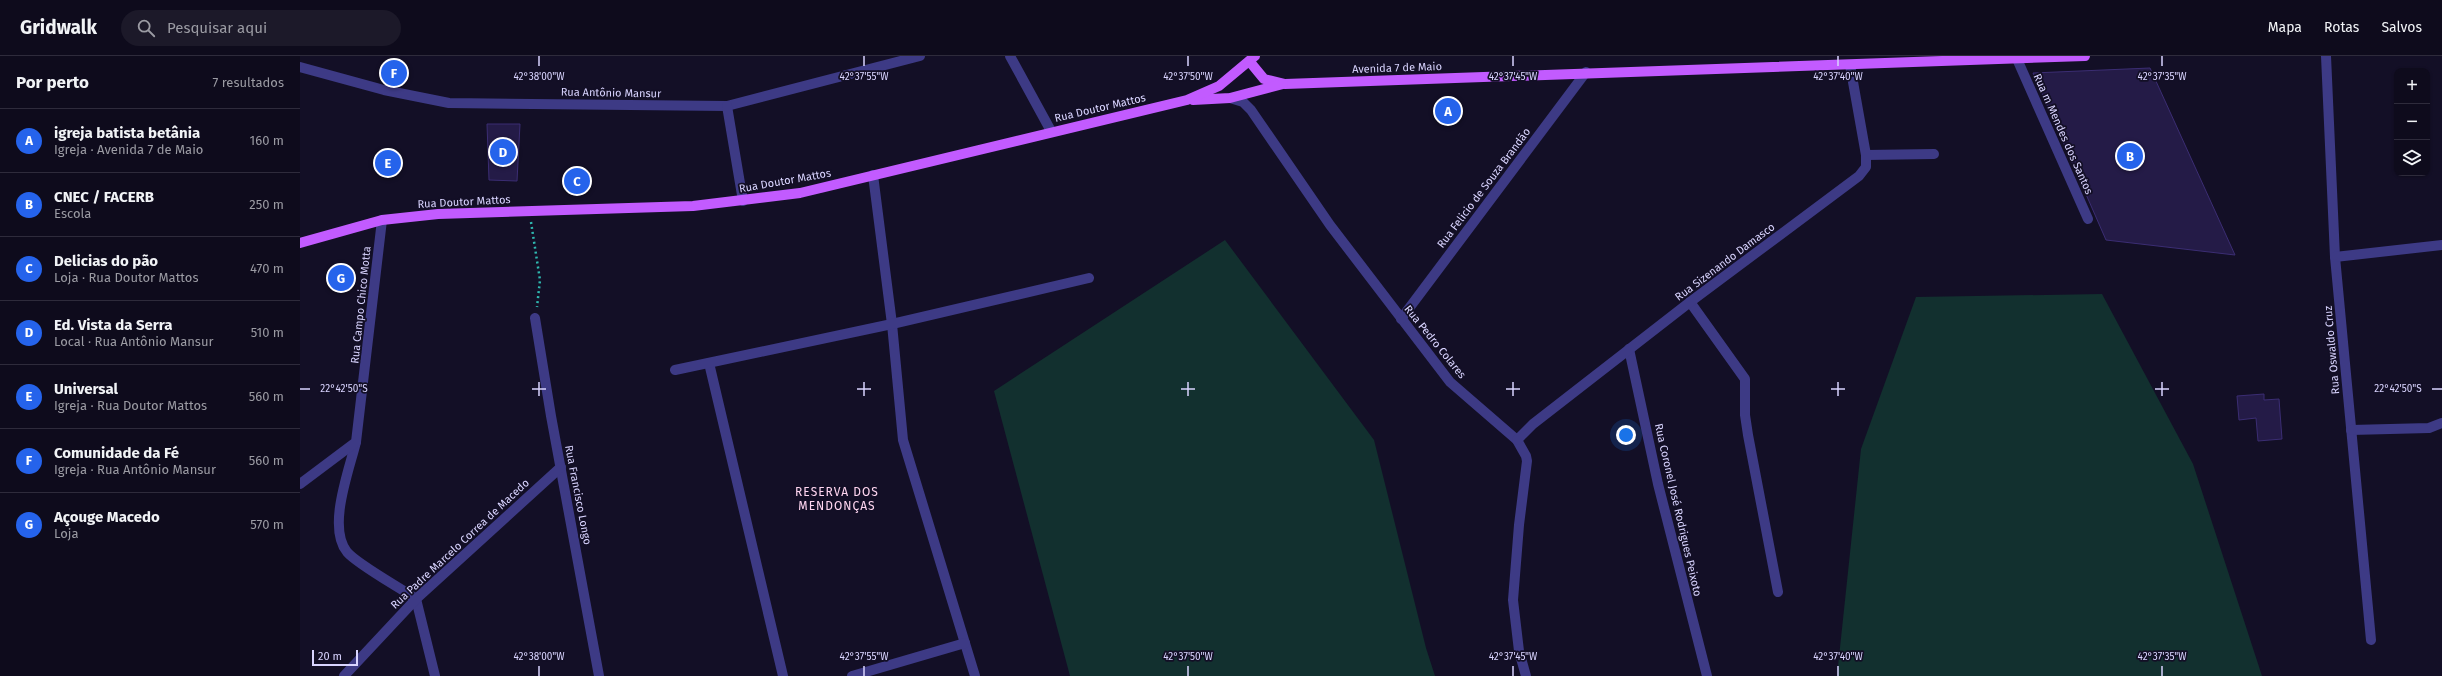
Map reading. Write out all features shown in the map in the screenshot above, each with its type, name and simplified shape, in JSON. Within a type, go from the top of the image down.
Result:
[{"type":"main road","name":"Avenida 7 de Maio","points":[[1187,100],[1230,98],[1285,84],[1849,61],[2017,59],[2085,56]]},
{"type":"main road","name":"Rua Doutor Mattos","points":[[300,243],[382,220],[438,214],[694,206],[800,193],[1051,131],[1187,100],[1219,86],[1252,59]]},
{"type":"main road","name":"Avenida 7 de Maio","points":[[1252,59],[1264,80],[1285,84]]},
{"type":"street","name":"Rua Antônio Mansur","points":[[300,67],[384,90],[449,103],[727,106],[920,56]]},
{"type":"street","points":[[1010,56],[1051,131]]},
{"type":"street","name":"Rua Oswaldo Cruz","points":[[2326,56],[2335,257],[2371,640]]},
{"type":"street","name":"Rua m Mendes dos Santos","points":[[2017,59],[2088,219]]},
{"type":"street","name":"Rua Sizenando Damasco","points":[[1517,440],[1533,424],[1629,349],[1859,176],[1866,167],[1866,155],[1849,61]]},
{"type":"street","name":"Rua Felicio de Souza Brandão","points":[[1401,319],[1586,72]]},
{"type":"street","name":"Rua Pedro Colares","points":[[1230,98],[1243,102],[1251,110],[1330,225],[1450,382],[1517,440],[1526,456],[1527,461],[1519,525],[1513,600],[1519,652],[1526,676]]},
{"type":"street","points":[[727,106],[743,201]]},
{"type":"street","points":[[1866,155],[1934,154]]},
{"type":"street","points":[[873,175],[892,324],[903,440],[975,676]]},
{"type":"street","name":"Rua Campo Chico Motta","points":[[382,220],[356,442],[340,508],[338,525],[340,539],[348,553],[416,599]]},
{"type":"street","points":[[2335,257],[2442,245]]},
{"type":"street","points":[[676,370],[892,324],[1089,278]]},
{"type":"street","points":[[1690,302],[1744,379],[1745,415],[1748,434],[1778,592]]},
{"type":"street","name":"Rua Francisco Longo","points":[[535,318],[599,676]]},
{"type":"street","name":"Rua Coronel José Rodrigues Peixoto","points":[[1629,349],[1658,484],[1707,676]]},
{"type":"street","points":[[709,363],[783,676]]},
{"type":"street","points":[[2351,430],[2430,428],[2442,423]]},
{"type":"street","points":[[300,484],[356,442]]},
{"type":"street","name":"Rua Padre Marcelo Correa de Macedo","points":[[344,676],[416,599],[561,467]]},
{"type":"street","points":[[416,599],[434,676]]},
{"type":"street","points":[[852,676],[965,643]]},
{"type":"path","points":[[530,210],[540,280],[535,318]]},
{"type":"green space","points":[[1225,240],[1374,440],[1426,648],[1435,676],[1070,676],[994,391]]},
{"type":"green space","points":[[2102,294],[2193,464],[2262,676],[1837,676],[1861,449],[1916,297]]},
{"type":"building","points":[[2150,68],[2235,255],[2106,240],[2033,73]]},
{"type":"building","points":[[487,124],[520,124],[517,181],[489,180]]},
{"type":"building","points":[[2264,394],[2264,400],[2279,399],[2282,439],[2258,441],[2256,418],[2239,420],[2237,396]]},
{"type":"place","name":"Comunidade da Fé","points":[[394,73]]},
{"type":"place","name":"igreja batista betânia","points":[[1448,111]]},
{"type":"place","name":"Ed. Vista da Serra","points":[[503,152]]},
{"type":"place","name":"CNEC / FACERB","points":[[2130,156]]},
{"type":"place","name":"Universal","points":[[388,163]]},
{"type":"place","name":"Delicias do pão","points":[[577,181]]},
{"type":"place","name":"Açouge Macedo","points":[[341,278]]},
{"type":"district","name":"RESERVA DOS MENDONÇAS","points":[[837,499]]}]
